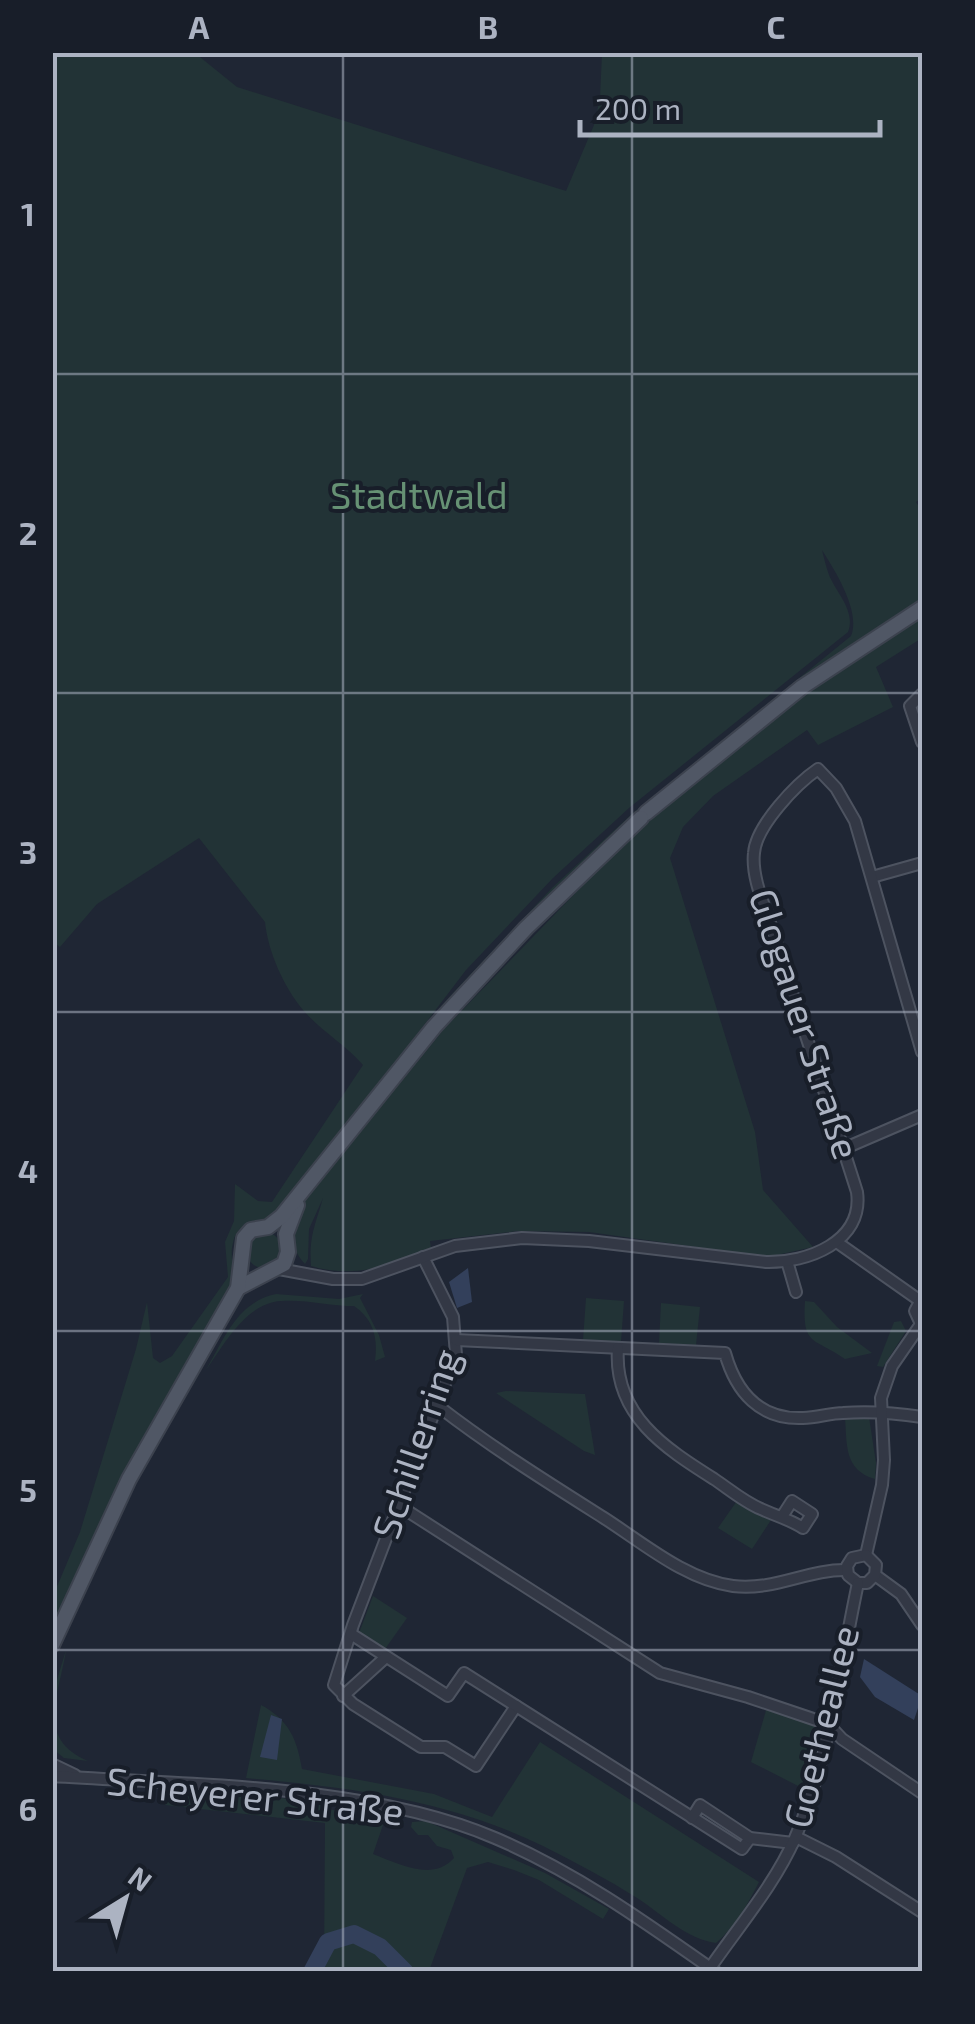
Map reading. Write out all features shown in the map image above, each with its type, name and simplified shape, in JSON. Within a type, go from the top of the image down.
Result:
[{"type":"main road","points":[[52,1645],[129,1479],[238,1288],[240,1247],[247,1234],[268,1226],[301,1194],[368,1106],[446,1014],[526,928],[644,815],[802,687],[922,608]]},
{"type":"main road","points":[[238,1288],[279,1269],[287,1246],[287,1229],[301,1194]]},
{"type":"main road","points":[[268,1226],[278,1231],[287,1246]]},
{"type":"main road","points":[[242,1258],[250,1269],[264,1274]]},
{"type":"street","points":[[922,694],[910,706],[922,742]]},
{"type":"street","name":"Glogauer Straße","points":[[838,1242],[858,1204],[755,869],[754,850],[760,834],[784,802],[818,769],[851,811],[922,1052]]},
{"type":"street","points":[[872,877],[922,863]]},
{"type":"street","points":[[843,1148],[922,1115]]},
{"type":"street","points":[[279,1269],[333,1279],[362,1278],[456,1246],[522,1238],[638,1246],[756,1262],[787,1261],[838,1242],[921,1299],[915,1311],[922,1325],[892,1366],[879,1412],[882,1484],[866,1555],[876,1565],[875,1575],[902,1594],[922,1625]]},
{"type":"street","points":[[287,1246],[296,1265],[308,1274]]},
{"type":"street","name":"Schillerring","points":[[344,1696],[334,1684],[350,1634],[456,1355],[448,1306],[423,1257]]},
{"type":"street","points":[[787,1261],[796,1292]]},
{"type":"street","points":[[456,1340],[725,1353],[738,1388],[758,1406],[780,1416],[879,1412],[922,1416]]},
{"type":"street","points":[[618,1348],[623,1392],[648,1431],[675,1454],[756,1507],[783,1515]]},
{"type":"street","points":[[438,1406],[545,1481],[704,1578],[729,1586],[761,1587],[847,1570]]},
{"type":"street","points":[[398,1504],[660,1673],[828,1724],[842,1738],[922,1793]]},
{"type":"street","name":"Goetheallee","points":[[866,1555],[852,1558],[847,1570],[851,1579],[866,1583],[875,1575]]},
{"type":"street","name":"Goetheallee","points":[[713,1970],[794,1840],[828,1724],[858,1583]]},
{"type":"street","points":[[350,1634],[448,1696],[464,1674],[692,1818],[700,1805],[750,1838],[794,1840],[829,1852],[922,1912]]},
{"type":"street","points":[[386,1657],[344,1696],[420,1748],[445,1747],[476,1766],[516,1706]]},
{"type":"street","points":[[52,1764],[80,1778]]},
{"type":"street","name":"Scheyerer Straße","points":[[52,1776],[328,1797],[455,1824],[493,1837],[578,1880],[713,1970]]},
{"type":"green space","name":"Stadtwald","points":[[53,53],[195,53],[237,87],[566,191],[594,125],[602,53],[922,53],[922,498],[916,502],[922,503],[922,599],[817,668],[681,774],[557,888],[435,1012],[553,887],[634,812],[851,636],[850,603],[822,550],[829,575],[848,610],[848,632],[629,808],[553,878],[466,970],[284,1209],[239,1231],[232,1248],[232,1283],[137,1454],[53,1630],[53,1596],[80,1532],[147,1302],[153,1358],[160,1363],[172,1356],[228,1277],[225,1242],[234,1221],[235,1184],[258,1201],[272,1202],[363,1065],[296,1001],[273,957],[265,922],[199,838],[97,904],[60,947],[53,942]]},
{"type":"green space","points":[[922,614],[922,638],[876,667],[893,707],[818,745],[807,730],[713,796],[683,827],[670,858],[755,1132],[763,1190],[813,1247],[768,1257],[589,1232],[518,1231],[430,1241],[431,1249],[372,1269],[327,1270],[311,1266],[312,1239],[323,1198],[309,1229],[305,1264],[293,1237],[299,1208],[444,1029],[660,810],[782,711]]},
{"type":"green space","points":[[264,1232],[277,1237],[282,1250],[277,1263],[264,1268],[251,1263],[246,1250],[251,1237]]},
{"type":"green space","points":[[276,1294],[339,1299],[363,1294],[360,1298],[379,1335],[385,1357],[375,1361],[373,1330],[354,1306],[281,1301],[247,1317],[206,1370],[241,1313]]},
{"type":"green space","points":[[586,1298],[624,1301],[621,1342],[583,1340]]},
{"type":"green space","points":[[805,1301],[814,1302],[837,1327],[872,1353],[845,1359],[812,1339],[806,1326]]},
{"type":"green space","points":[[661,1303],[700,1307],[696,1345],[659,1343]]},
{"type":"green space","points":[[901,1321],[906,1331],[883,1367],[877,1366],[894,1322]]},
{"type":"green space","points":[[496,1393],[585,1394],[595,1455]]},
{"type":"green space","points":[[845,1417],[869,1417],[875,1479],[852,1463]]},
{"type":"green space","points":[[739,1498],[771,1520],[752,1549],[718,1528]]},
{"type":"green space","points":[[373,1596],[407,1618],[385,1649],[359,1633]]},
{"type":"green space","points":[[66,1650],[56,1700],[56,1728],[61,1741],[88,1761],[64,1758],[53,1749],[53,1693]]},
{"type":"green space","points":[[261,1705],[279,1717],[290,1731],[302,1769],[434,1794],[492,1817],[540,1742],[759,1882],[729,1930],[716,1943],[705,1941],[603,1877],[543,1846],[471,1817],[360,1791],[246,1778]]},
{"type":"green space","points":[[767,1707],[822,1729],[808,1791],[751,1762]]},
{"type":"green space","points":[[170,1789],[328,1804],[328,1809],[406,1823],[384,1822],[373,1854],[415,1869],[436,1869],[454,1858],[451,1850],[437,1846],[428,1835],[418,1835],[411,1827],[412,1822],[426,1821],[545,1873],[609,1909],[603,1919],[539,1880],[488,1862],[467,1868],[429,1971],[321,1971],[325,1823],[165,1805]]},
{"type":"water","points":[[468,1268],[472,1302],[457,1308],[449,1282]]},
{"type":"water","points":[[864,1659],[922,1696],[914,1720],[875,1697],[860,1677]]},
{"type":"water","points":[[271,1715],[282,1719],[277,1760],[260,1757]]},
{"type":"waterway","points":[[312,1972],[328,1942],[354,1934],[380,1947],[405,1972]]}]
